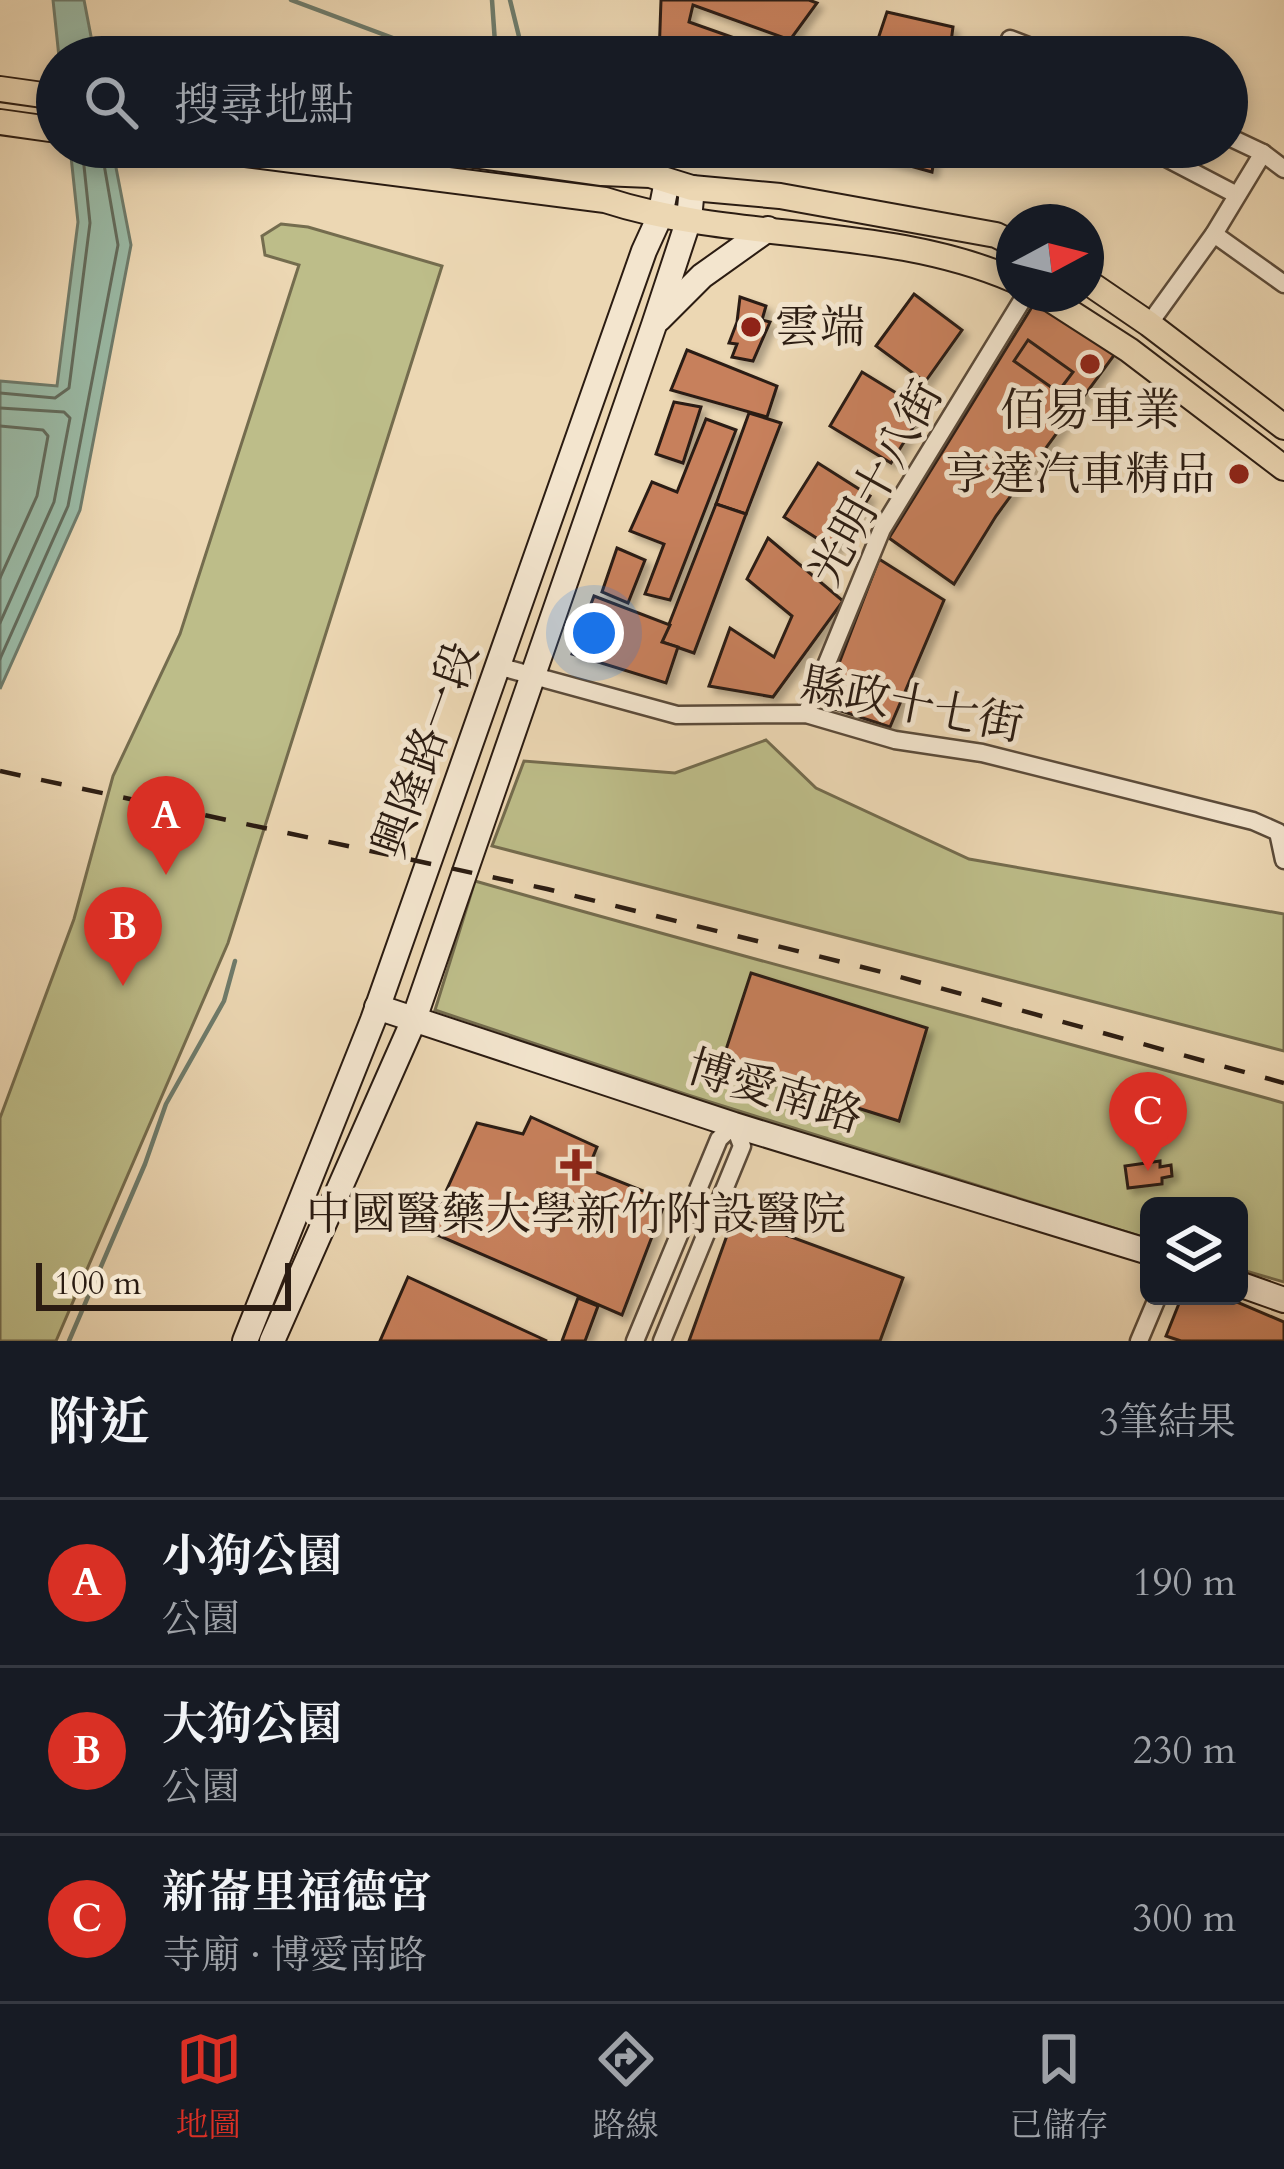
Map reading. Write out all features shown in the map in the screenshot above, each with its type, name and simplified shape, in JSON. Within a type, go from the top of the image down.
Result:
[{"type":"main road","points":[[0,89],[36,94]]},
{"type":"main road","points":[[0,122],[36,127]]},
{"type":"main road","points":[[354,168],[605,200],[651,214],[965,261],[996,273]]},
{"type":"main road","points":[[566,168],[780,196],[996,236]]},
{"type":"main road","points":[[1104,293],[1284,427]]},
{"type":"main road","points":[[1070,312],[1129,350],[1284,468]]},
{"type":"street","points":[[1248,146],[1284,170]]},
{"type":"street","points":[[1149,324],[1214,234],[1263,153]]},
{"type":"street","points":[[1185,168],[1237,195]]},
{"type":"street","name":"興隆路一段","points":[[245,1341],[377,1007],[501,667],[644,251],[658,178]]},
{"type":"street","name":"興隆路一段","points":[[272,1341],[413,1022],[689,219],[692,188]]},
{"type":"street","points":[[653,325],[701,276],[768,229]]},
{"type":"street","points":[[1214,234],[1284,284]]},
{"type":"street","name":"光明十八街","points":[[806,714],[882,529],[1015,312]]},
{"type":"street","name":"縣政十七街","points":[[501,667],[677,715],[806,714],[895,740],[982,753],[1253,821],[1278,832],[1284,860]]},
{"type":"street","name":"博愛南路","points":[[377,1007],[734,1125],[1140,1249]]},
{"type":"street","points":[[634,1341],[719,1139],[734,1125],[742,1146],[662,1341]]},
{"type":"street","points":[[1248,1287],[1284,1300]]},
{"type":"street","points":[[1139,1341],[1154,1305]]},
{"type":"green space","points":[[281,224],[308,227],[442,266],[228,943],[56,1341],[0,1341],[0,1118],[74,919],[113,776],[180,634],[299,265],[265,255],[262,236]]},
{"type":"green space","points":[[766,740],[816,788],[969,859],[1284,914],[1284,1051],[492,846],[524,761],[675,773]]},
{"type":"green space","points":[[475,881],[1284,1103],[1284,1282],[1248,1272],[1248,1197],[1140,1197],[1140,1236],[691,1096],[435,1010]]},
{"type":"water","points":[[53,0],[84,0],[91,36],[57,36]]},
{"type":"water","points":[[72,168],[116,168],[131,245],[80,510],[0,689],[0,381],[57,386],[78,222]]},
{"type":"pier","points":[[0,40],[35,46],[10,159],[0,158]]},
{"type":"building","points":[[661,0],[817,3],[793,36],[779,36],[693,5],[689,22],[729,36],[660,36]]},
{"type":"building","points":[[887,12],[953,27],[952,36],[879,36]]},
{"type":"building","points":[[914,294],[962,330],[925,382],[876,346]]},
{"type":"building","name":"雲端","points":[[740,297],[766,306],[762,320],[770,322],[753,361],[732,357],[737,344],[729,343]]},
{"type":"building","points":[[1029,312],[1050,312],[1115,354],[996,516],[954,584],[889,538]]},
{"type":"building","points":[[1028,340],[1073,372],[1058,392],[1014,361]]},
{"type":"building","points":[[687,350],[777,386],[767,417],[671,390]]},
{"type":"building","points":[[862,372],[924,410],[891,463],[830,426]]},
{"type":"building","points":[[674,402],[701,407],[683,463],[656,454]]},
{"type":"building","points":[[749,413],[781,423],[746,514],[716,504]]},
{"type":"building","points":[[706,419],[736,430],[670,600],[645,594],[664,544],[630,531],[652,482],[677,492]]},
{"type":"building","points":[[818,463],[870,496],[835,550],[784,517]]},
{"type":"building","points":[[716,504],[746,514],[694,653],[662,642]]},
{"type":"building","points":[[768,538],[843,601],[773,697],[709,686],[730,628],[774,657],[792,616],[747,579]]},
{"type":"building","points":[[617,548],[645,560],[628,603],[602,592]]},
{"type":"building","points":[[879,559],[944,600],[890,727],[823,705]]},
{"type":"building","points":[[594,596],[670,625],[662,642],[678,647],[666,683],[572,654]]},
{"type":"building","points":[[751,973],[927,1028],[899,1121],[721,1065]]},
{"type":"building","points":[[531,1117],[597,1147],[588,1169],[666,1200],[622,1315],[428,1231],[477,1123],[523,1134]]},
{"type":"building","points":[[1160,1161],[1160,1167],[1171,1165],[1172,1176],[1162,1178],[1162,1184],[1128,1188],[1125,1166]]},
{"type":"building","points":[[734,1216],[903,1278],[880,1341],[689,1341]]},
{"type":"building","points":[[408,1277],[547,1341],[380,1341]]},
{"type":"building","points":[[578,1298],[598,1306],[585,1341],[562,1341]]},
{"type":"building","points":[[1178,1305],[1244,1305],[1284,1322],[1284,1341],[1181,1341],[1166,1336]]},
{"type":"waterway","points":[[291,0],[388,36]]},
{"type":"waterway","points":[[492,0],[495,36]]},
{"type":"waterway","points":[[510,0],[519,36]]},
{"type":"waterway","points":[[69,1341],[166,1104],[224,1001],[235,961]]},
{"type":"railway","points":[[0,771],[547,889],[882,972],[1284,1083]]},
{"type":"place","name":"雲端","points":[[751,327]]},
{"type":"place","name":"佰易車業","points":[[1090,364]]},
{"type":"place","name":"亨達汽車精品","points":[[1239,474]]},
{"type":"place","name":"小狗公園","points":[[166,875]]},
{"type":"place","name":"大狗公園","points":[[123,986]]},
{"type":"place","name":"中國醫藥大學新竹附設醫院","points":[[576,1165]]},
{"type":"place","name":"新崙里福德宮","points":[[1148,1171]]}]
